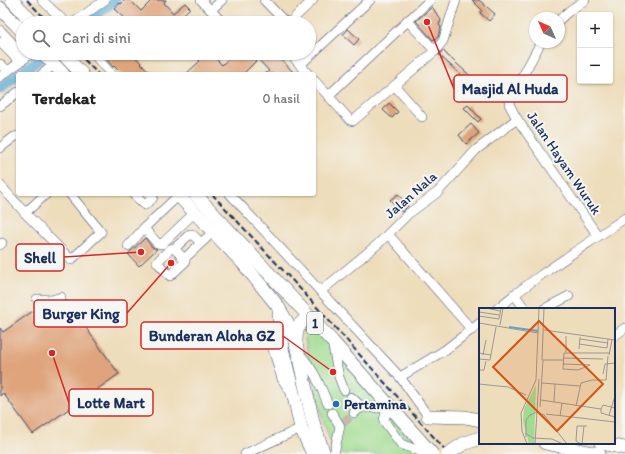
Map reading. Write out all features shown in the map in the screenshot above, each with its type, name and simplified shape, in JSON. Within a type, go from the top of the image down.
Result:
[{"type":"highway","points":[[12,0],[27,16]]},
{"type":"highway","points":[[0,8],[16,25]]},
{"type":"highway","points":[[69,60],[80,72]]},
{"type":"highway","name":"1","points":[[178,196],[242,262],[278,307],[287,322],[296,347],[314,422],[324,454]]},
{"type":"highway","name":"1","points":[[197,196],[313,320],[432,454]]},
{"type":"highway","points":[[291,296],[295,303],[293,310],[288,311],[278,307],[280,336],[301,428],[313,454]]},
{"type":"highway","points":[[296,347],[297,331],[300,324],[305,320],[313,320]]},
{"type":"highway","points":[[428,416],[465,417],[479,420]]},
{"type":"highway","points":[[448,454],[463,444],[479,438]]},
{"type":"highway","points":[[550,444],[599,454]]},
{"type":"highway","points":[[606,444],[625,448]]},
{"type":"street","points":[[42,0],[59,16]]},
{"type":"street","points":[[82,16],[104,0]]},
{"type":"street","points":[[201,0],[217,16]]},
{"type":"street","points":[[211,10],[222,0]]},
{"type":"street","points":[[264,0],[279,16]]},
{"type":"street","points":[[296,16],[313,0]]},
{"type":"street","points":[[316,50],[370,0]]},
{"type":"street","points":[[328,96],[430,0]]},
{"type":"street","points":[[316,82],[350,120],[353,121],[435,51],[443,41],[456,0]]},
{"type":"street","points":[[565,15],[585,0]]},
{"type":"street","points":[[407,20],[435,51]]},
{"type":"street","points":[[0,30],[16,47]]},
{"type":"street","points":[[0,42],[16,52]]},
{"type":"street","name":"Jalan Hayam Wuruk","points":[[538,48],[509,104],[517,119],[598,236]]},
{"type":"street","points":[[0,64],[4,74],[23,60]]},
{"type":"street","points":[[99,60],[109,72]]},
{"type":"street","points":[[296,60],[306,72]]},
{"type":"street","points":[[300,65],[305,60]]},
{"type":"street","points":[[44,72],[52,62]]},
{"type":"street","points":[[395,86],[422,117]]},
{"type":"street","points":[[0,106],[16,94]]},
{"type":"street","name":"Jalan Nala","points":[[321,291],[378,244],[408,214],[438,192],[476,150],[517,119]]},
{"type":"street","points":[[0,148],[16,136]]},
{"type":"street","points":[[0,186],[71,260],[101,232],[72,196]]},
{"type":"street","points":[[25,213],[44,196]]},
{"type":"street","points":[[135,196],[145,205],[152,199],[152,196]]},
{"type":"street","points":[[128,246],[176,196]]},
{"type":"street","points":[[232,196],[400,377],[428,416]]},
{"type":"street","points":[[144,228],[157,243],[162,244],[194,213]]},
{"type":"street","points":[[498,308],[514,294],[547,270],[625,218]]},
{"type":"street","points":[[201,243],[192,234],[190,234],[175,248],[170,249],[157,262],[170,276],[185,262],[185,258],[213,232]]},
{"type":"street","points":[[388,234],[472,330]]},
{"type":"street","points":[[175,248],[183,258],[185,258]]},
{"type":"street","points":[[514,294],[524,308]]},
{"type":"street","points":[[546,308],[569,296]]},
{"type":"street","points":[[37,299],[52,300],[61,298]]},
{"type":"street","points":[[400,377],[445,350],[479,324]]},
{"type":"street","points":[[615,335],[625,328]]},
{"type":"street","points":[[332,341],[338,377],[344,390]]},
{"type":"street","points":[[296,347],[310,365],[328,404]]},
{"type":"street","points":[[351,398],[362,407],[390,407]]},
{"type":"street","points":[[354,413],[362,407]]},
{"type":"street","points":[[390,407],[385,416],[384,422],[397,439],[402,444],[427,454]]},
{"type":"street","points":[[332,413],[342,425],[334,454]]},
{"type":"street","points":[[245,454],[301,428]]},
{"type":"green space","points":[[307,326],[311,326],[426,454],[334,454],[321,413],[307,350],[304,329]]},
{"type":"building","points":[[125,0],[130,0],[141,11],[152,0],[166,0],[164,3],[173,13],[185,3],[190,8],[181,16],[123,16],[114,8],[120,3],[121,4]]},
{"type":"building","points":[[472,0],[479,0],[495,14],[489,21],[480,13],[482,10]]},
{"type":"building","points":[[432,7],[441,20],[439,25],[441,27],[438,37],[433,40],[416,21]]},
{"type":"building","points":[[348,29],[359,39],[354,45],[343,35]]},
{"type":"building","points":[[443,50],[476,81],[472,86],[463,78],[455,86],[451,82],[460,74],[439,55]]},
{"type":"building","points":[[107,60],[138,60],[149,72],[120,72],[114,66],[113,67]]},
{"type":"building","points":[[199,60],[217,60],[222,65],[227,60],[257,60],[245,72],[188,72],[200,61]]},
{"type":"building","points":[[259,60],[282,60],[293,72],[268,72],[269,71]]},
{"type":"building","points":[[389,103],[398,112],[392,118],[383,110]]},
{"type":"building","points":[[468,105],[481,119],[478,122],[464,108]]},
{"type":"building","points":[[471,124],[479,133],[466,144],[459,135]]},
{"type":"building","points":[[398,194],[408,206],[402,212],[390,200]]},
{"type":"building","points":[[145,238],[152,247],[157,249],[139,266],[128,254]]},
{"type":"building","points":[[66,300],[119,374],[33,434],[3,393],[0,396],[0,328],[3,332],[33,311],[37,317],[53,306],[63,303]]},
{"type":"waterway","points":[[95,16],[115,0]]},
{"type":"waterway","points":[[23,72],[38,60]]},
{"type":"waterway","points":[[0,89],[16,77]]},
{"type":"tunnel","points":[[343,423],[354,413]]},
{"type":"railway","points":[[27,0],[42,16]]},
{"type":"railway","points":[[85,60],[96,72]]},
{"type":"railway","points":[[214,196],[305,294],[449,454]]},
{"type":"place","name":"Masjid Al Huda","points":[[427,22]]},
{"type":"place","name":"Shell","points":[[141,252]]},
{"type":"place","name":"Burger King","points":[[171,263]]},
{"type":"place","name":"Lotte Mart","points":[[52,353]]},
{"type":"place","name":"Bunderan Aloha GZ","points":[[333,372]]},
{"type":"place","name":"Pertamina","points":[[336,404]]}]
